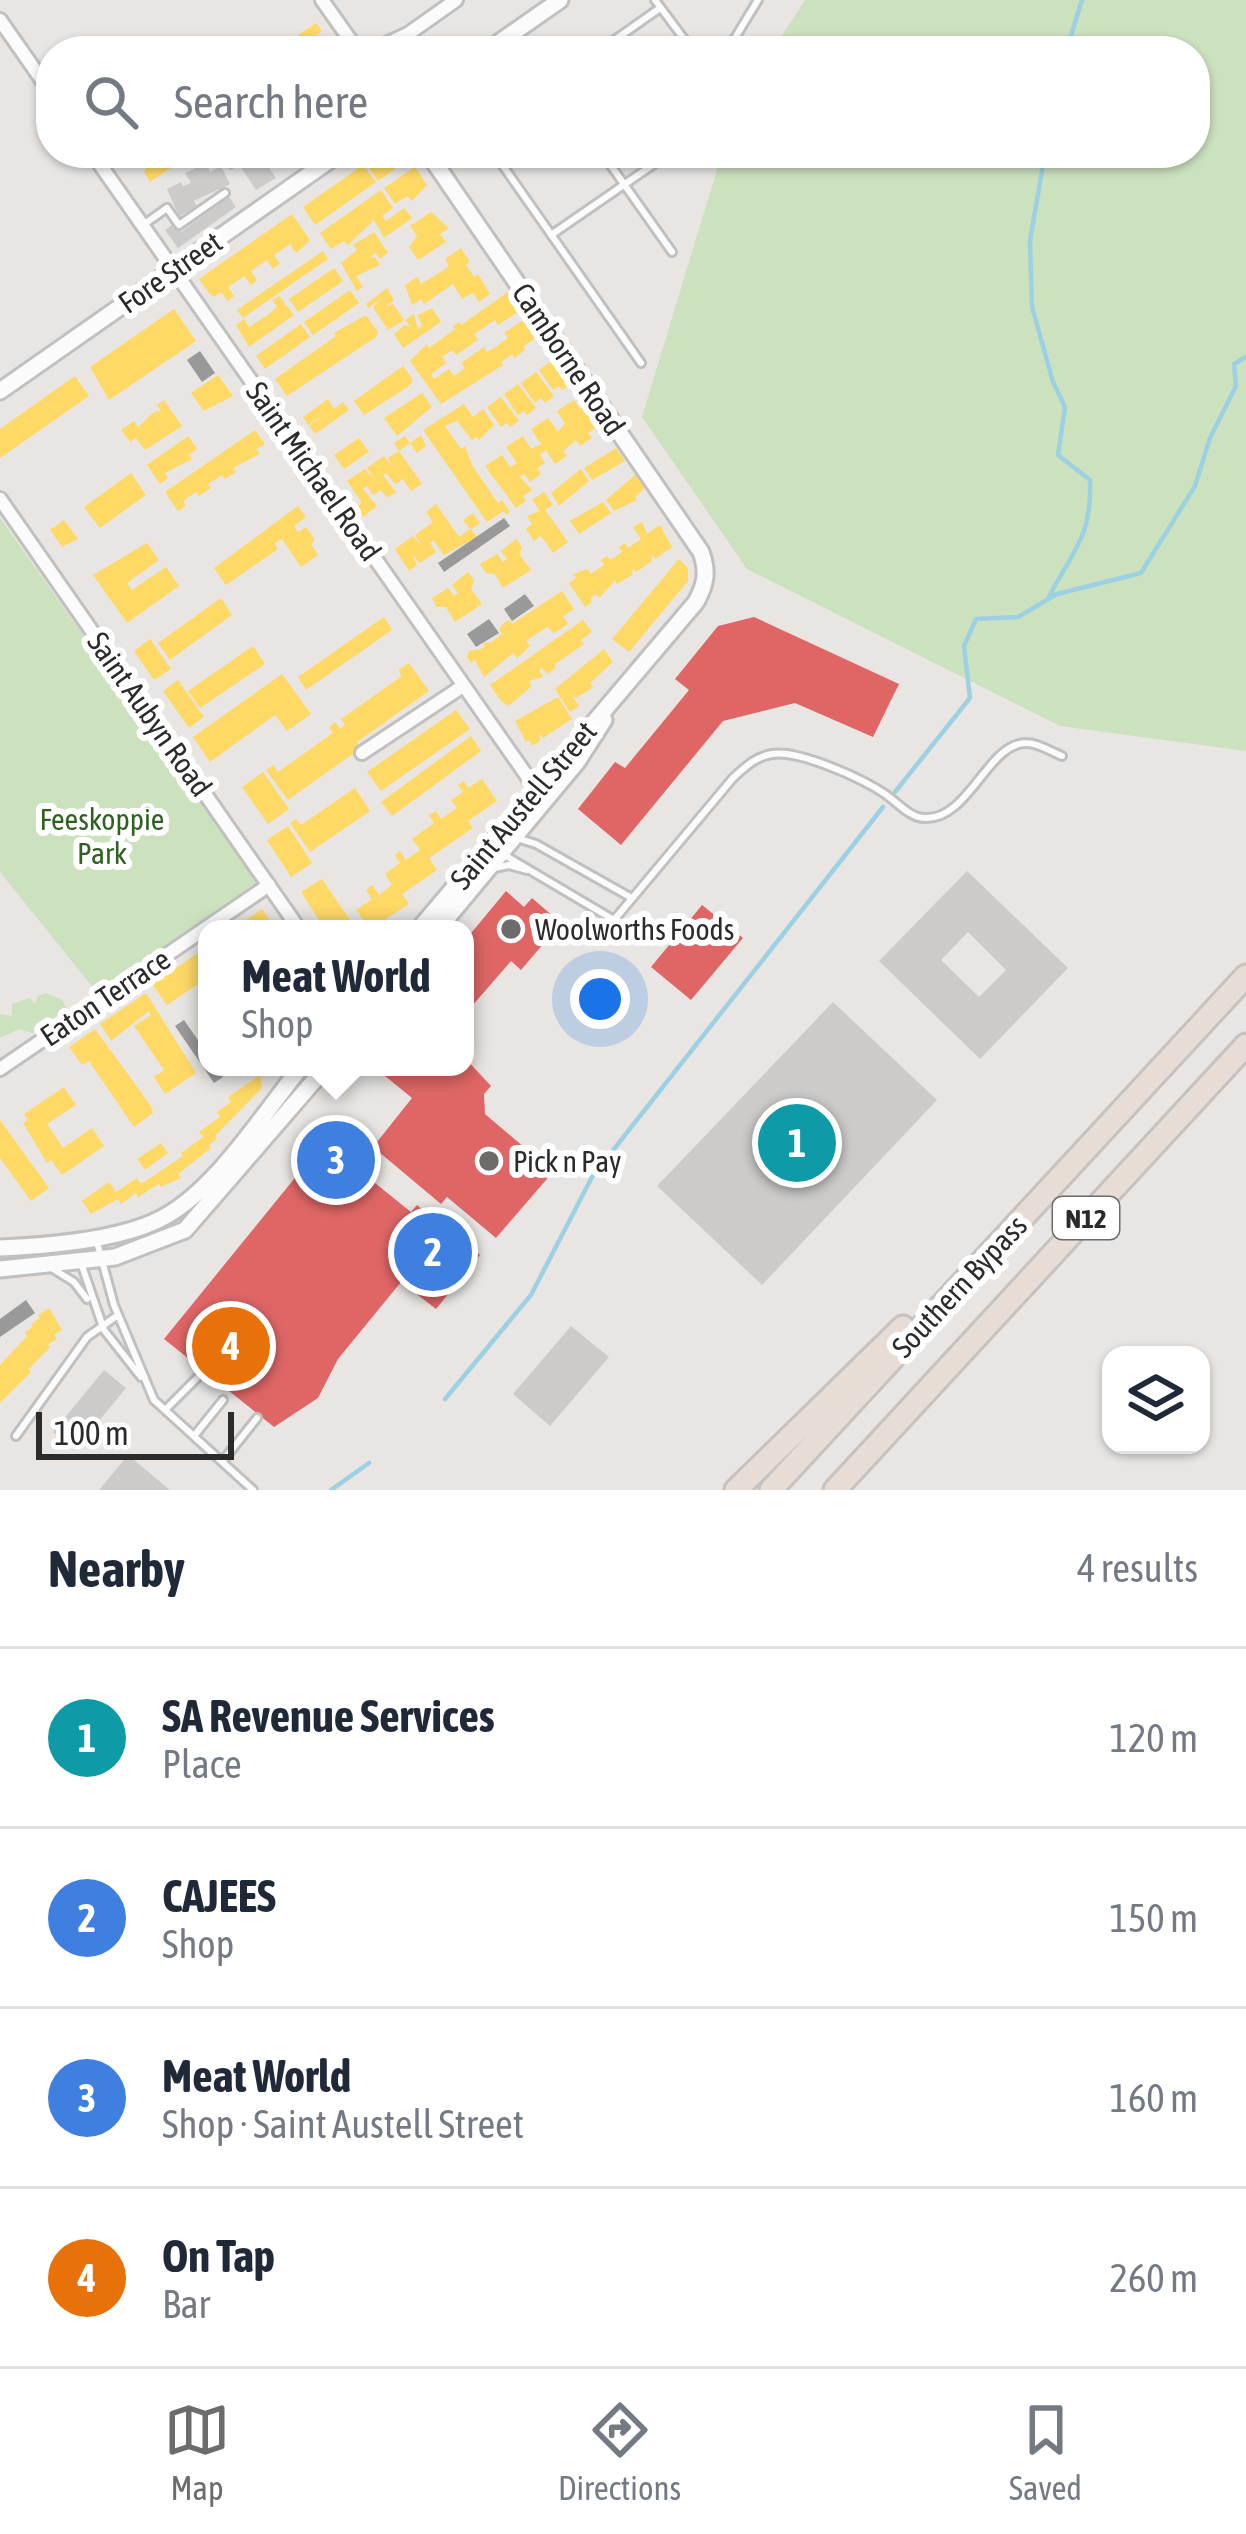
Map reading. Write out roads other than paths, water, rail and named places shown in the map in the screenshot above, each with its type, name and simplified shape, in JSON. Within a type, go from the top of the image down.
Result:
[{"type":"highway","name":"Southern Bypass","points":[[771,1490],[1246,976]]},
{"type":"highway","name":"Southern Bypass","points":[[835,1490],[1246,1045]]},
{"type":"highway","points":[[736,1490],[1025,1214]]},
{"type":"street","points":[[322,0],[347,36]]},
{"type":"street","points":[[404,36],[456,0]]},
{"type":"street","points":[[508,36],[560,0]]},
{"type":"street","points":[[0,20],[36,72]]},
{"type":"street","name":"Saint Michael Road","points":[[102,168],[539,796]]},
{"type":"street","name":"Fore Street","points":[[0,391],[319,168]]},
{"type":"street","name":"Camborne Road","points":[[438,168],[701,552],[706,567]]},
{"type":"street","name":"Saint Aubyn Road","points":[[0,500],[293,920]]},
{"type":"street","name":"Saint Austell Street","points":[[428,920],[494,850],[695,602],[705,583],[706,567]]},
{"type":"street","points":[[362,753],[463,686]]},
{"type":"street","name":"Saint Austell Street","points":[[445,920],[494,850]]},
{"type":"street","name":"Eaton Terrace","points":[[218,920],[269,885]]},
{"type":"street","name":"Eaton Terrace","points":[[0,1069],[198,934]]},
{"type":"street","points":[[0,1248],[95,1236],[151,1223],[188,1199],[294,1076]]},
{"type":"street","points":[[0,1270],[130,1253],[185,1230],[318,1076]]},
{"type":"lane","points":[[655,0],[681,36]]},
{"type":"lane","points":[[736,36],[758,0]]},
{"type":"lane","points":[[620,36],[660,8]]},
{"type":"lane","points":[[505,168],[641,363]]},
{"type":"lane","points":[[613,168],[672,252]]},
{"type":"lane","points":[[553,233],[649,168]]},
{"type":"lane","points":[[142,225],[167,208],[179,225],[225,193]]},
{"type":"lane","points":[[494,850],[614,920],[751,761],[774,753],[794,755],[882,792],[924,818],[945,814],[1016,746],[1028,742],[1062,755]]},
{"type":"lane","points":[[536,844],[530,825],[539,796]]},
{"type":"lane","points":[[507,833],[536,844],[631,898]]},
{"type":"lane","points":[[474,885],[503,865],[542,875]]},
{"type":"lane","points":[[95,1236],[118,1315],[154,1400],[253,1490]]},
{"type":"lane","points":[[77,1238],[96,1312],[143,1379]]},
{"type":"lane","points":[[46,1266],[74,1282],[96,1312]]},
{"type":"lane","points":[[16,1436],[87,1337],[118,1315]]},
{"type":"lane","points":[[165,1410],[197,1378]]},
{"type":"lane","points":[[194,1436],[223,1400]]},
{"type":"lane","points":[[222,1462],[257,1418]]},
{"type":"waterway","points":[[1071,36],[1082,0]]},
{"type":"waterway","points":[[1042,168],[1030,241],[1032,307],[1065,407],[1058,455],[1090,480],[1084,530],[1048,599]]},
{"type":"waterway","points":[[895,792],[970,698],[964,646],[976,619],[1018,617],[1057,594],[1141,573],[1195,486],[1210,438],[1236,386],[1234,364],[1246,357]]},
{"type":"waterway","points":[[445,1399],[531,1295],[592,1177],[883,807]]},
{"type":"waterway","points":[[331,1490],[369,1463]]},
{"type":"place","name":"Woolworths Foods","points":[[511,929]]},
{"type":"place","name":"SA Revenue Services","points":[[797,1143]]},
{"type":"place","name":"Meat World","points":[[336,1160]]},
{"type":"place","name":"Pick n Pay","points":[[489,1161]]},
{"type":"place","name":"CAJEES","points":[[433,1252]]},
{"type":"place","name":"On Tap","points":[[231,1346]]},
{"type":"park label","name":"Feeskoppie Park","points":[[102,836]]}]
